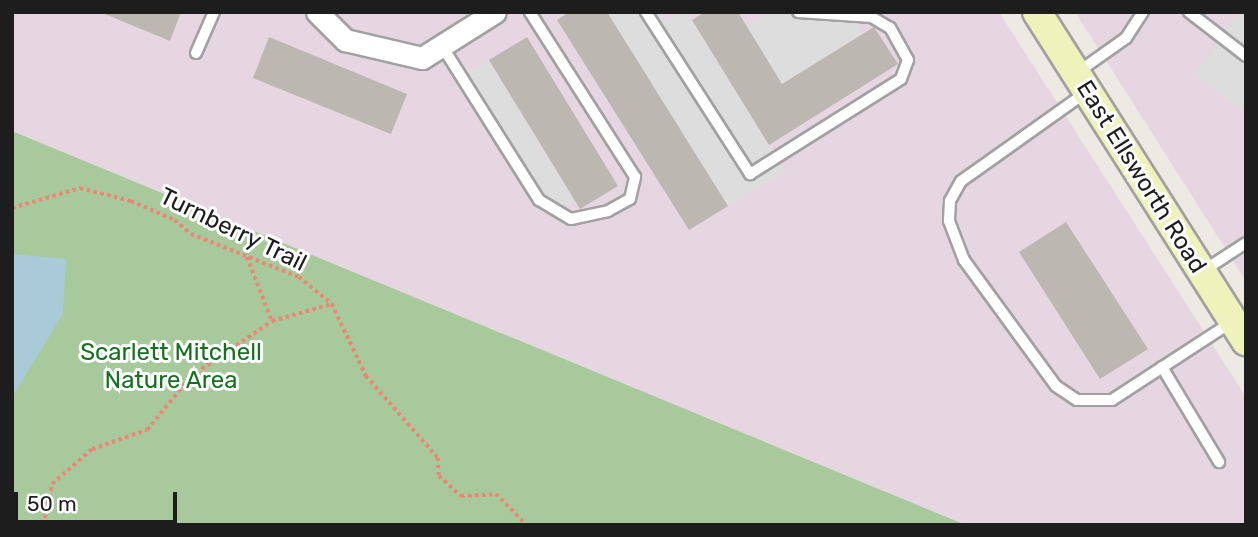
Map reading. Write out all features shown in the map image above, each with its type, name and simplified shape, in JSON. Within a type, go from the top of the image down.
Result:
[{"type":"main road","name":"East Ellsworth Road","points":[[1037,12],[1239,331]]},
{"type":"street","points":[[317,12],[345,40],[422,58],[495,12]]},
{"type":"lane","points":[[196,53],[214,12]]},
{"type":"lane","points":[[442,46],[540,200],[570,219],[608,211],[630,199],[635,177],[530,12]]},
{"type":"lane","points":[[646,12],[750,174],[901,79],[908,60],[890,28],[872,17],[798,12]]},
{"type":"lane","points":[[1143,12],[1126,38],[1081,83],[961,181],[950,201],[952,232],[964,260],[1030,354],[1056,386],[1077,400],[1112,400],[1163,367],[1239,331]]},
{"type":"lane","points":[[1189,12],[1246,56]]},
{"type":"lane","points":[[1200,272],[1246,243]]},
{"type":"lane","points":[[1163,367],[1219,462]]},
{"type":"path","name":"Turnberry Trail","points":[[12,208],[80,188],[131,201],[299,278],[332,304],[366,376],[438,458],[439,475],[461,496],[496,494],[527,525]]},
{"type":"path","points":[[246,255],[272,321]]},
{"type":"path","points":[[43,525],[52,484],[92,449],[147,430],[190,377],[272,321],[332,304]]},
{"type":"shaded area","points":[[12,12],[999,12],[1246,397],[1246,525],[966,525],[12,131]]},
{"type":"shaded area","points":[[607,12],[660,12],[665,21],[687,12],[785,171],[728,206]]},
{"type":"shaded area","points":[[771,12],[850,12],[863,34],[782,84],[747,26]]},
{"type":"shaded area","points":[[1075,12],[1246,12],[1246,281]]},
{"type":"shaded area","points":[[1239,12],[1246,13],[1246,113],[1195,75]]},
{"type":"shaded area","points":[[489,61],[575,202],[555,214],[468,73]]},
{"type":"green space","name":"Scarlett Mitchell Nature Area","points":[[12,131],[966,525],[12,525]]},
{"type":"water","points":[[12,254],[66,259],[63,314],[12,397]]},
{"type":"building","points":[[100,12],[181,12],[170,41]]},
{"type":"building","points":[[569,12],[607,12],[728,206],[689,230],[557,20]]},
{"type":"building","points":[[705,12],[738,12],[782,84],[874,27],[898,64],[769,145],[692,20]]},
{"type":"building","points":[[269,37],[407,94],[391,134],[253,78]]},
{"type":"building","points":[[527,37],[618,186],[580,209],[489,60]]},
{"type":"building","points":[[1066,222],[1148,349],[1100,379],[1019,252]]}]
